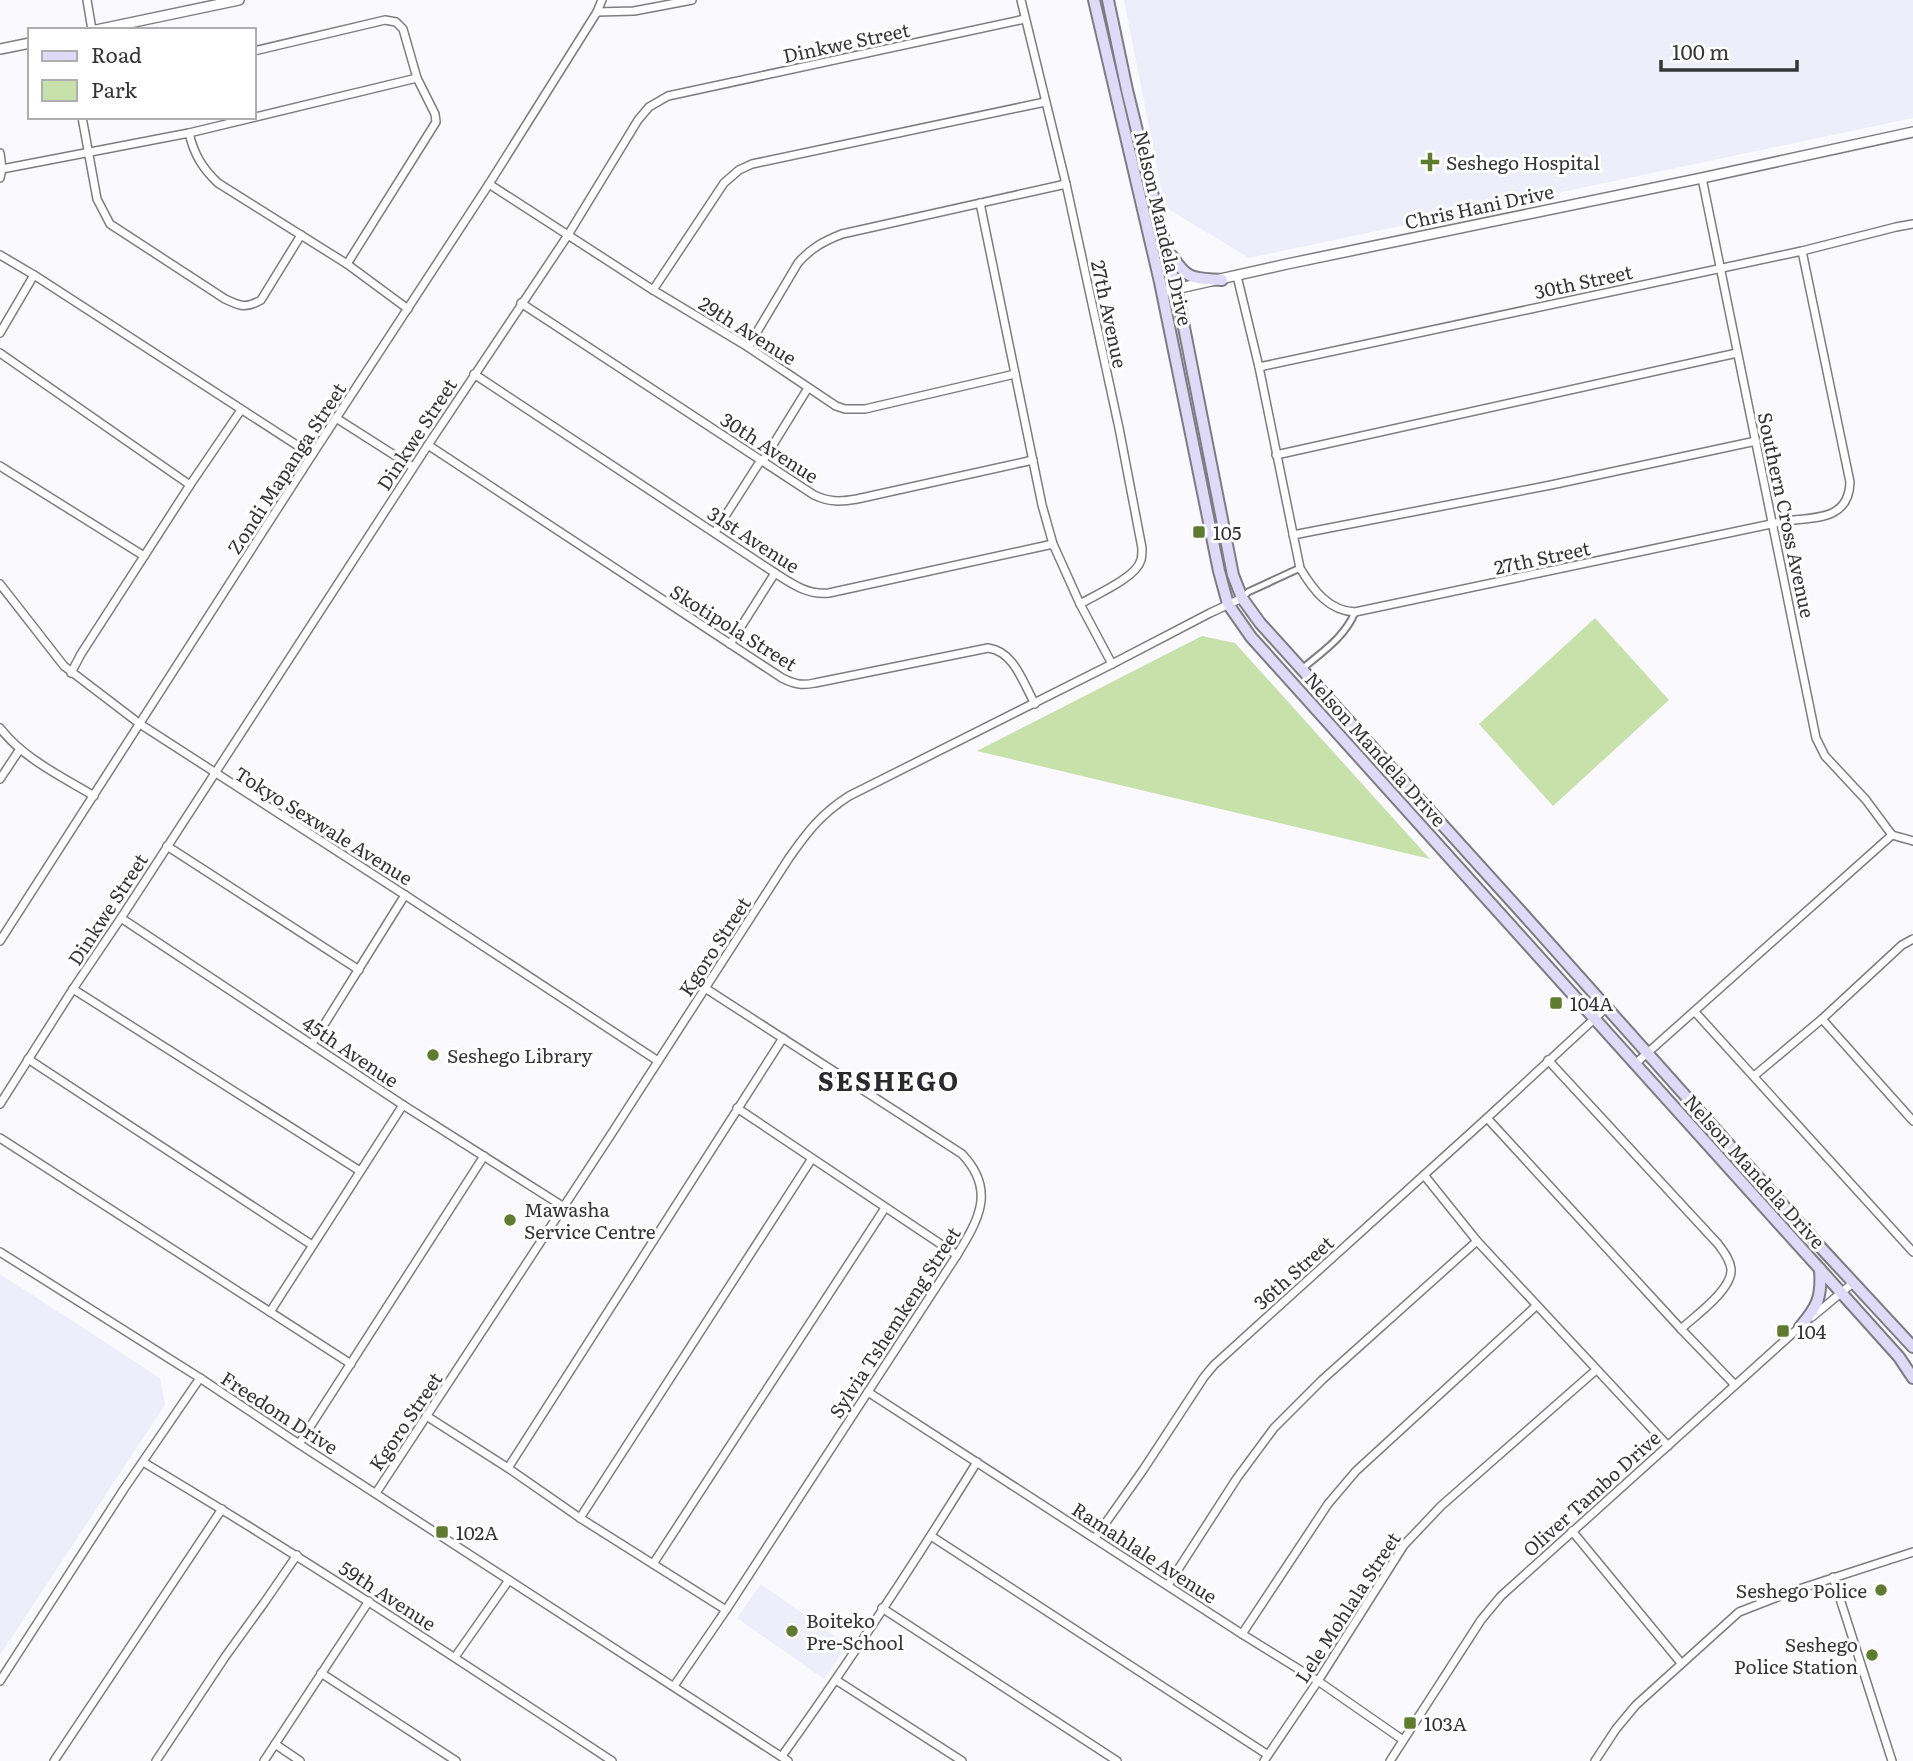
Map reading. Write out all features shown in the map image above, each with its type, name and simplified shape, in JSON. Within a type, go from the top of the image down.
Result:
[{"type":"main road","name":"Nelson Mandela Drive","points":[[1094,0],[1162,292],[1215,556],[1228,604],[1251,637],[1899,1357],[1913,1378]]},
{"type":"main road","name":"Nelson Mandela Drive","points":[[1108,0],[1126,90],[1177,289],[1233,575],[1242,598],[1260,623],[1913,1348]]},
{"type":"main road","points":[[1167,247],[1188,275],[1222,280]]},
{"type":"main road","points":[[1800,1326],[1818,1301],[1821,1289],[1819,1268]]},
{"type":"street","points":[[87,0],[94,28]]},
{"type":"street","points":[[104,28],[239,0]]},
{"type":"street","name":"Zondi Mapanga Street","points":[[0,941],[489,184],[602,0]]},
{"type":"street","points":[[597,12],[643,10],[692,0]]},
{"type":"street","name":"27th Avenue","points":[[1021,0],[1066,184],[1142,548],[1137,569],[1080,604]]},
{"type":"street","name":"Dinkwe Street","points":[[0,1104],[474,374],[568,236],[638,120],[649,107],[668,96],[1025,19]]},
{"type":"street","points":[[256,51],[379,21],[390,20],[404,29],[417,78],[435,114],[436,122],[347,264]]},
{"type":"street","points":[[0,49],[28,43]]},
{"type":"street","points":[[256,117],[417,78]]},
{"type":"street","points":[[653,290],[724,183],[739,170],[752,164],[1045,102]]},
{"type":"street","points":[[82,119],[97,199],[110,224],[225,299],[240,306],[252,305],[261,300],[301,235]]},
{"type":"street","points":[[0,153],[1,174],[247,119]]},
{"type":"street","name":"Chris Hani Drive","points":[[1162,292],[1913,132]]},
{"type":"street","points":[[189,133],[193,148],[206,173],[218,183],[347,264],[408,309]]},
{"type":"street","name":"Southern Cross Avenue","points":[[1702,178],[1819,746],[1892,835]]},
{"type":"street","name":"29th Avenue","points":[[489,184],[653,290],[748,347],[836,406],[855,410],[883,405],[1015,374]]},
{"type":"street","points":[[748,347],[797,263],[822,242],[842,234],[1066,184]]},
{"type":"street","points":[[980,203],[1042,505],[1053,544],[1080,604],[1112,664]]},
{"type":"street","name":"30th Street","points":[[1259,367],[1802,251],[1913,224]]},
{"type":"street","name":"27th Street","points":[[1356,612],[1773,523],[1833,513],[1843,506],[1850,491],[1850,482],[1802,251]]},
{"type":"street","points":[[0,255],[312,455]]},
{"type":"street","points":[[0,333],[34,275]]},
{"type":"street","points":[[1237,275],[1259,367],[1300,568],[1310,584],[1328,603],[1341,610],[1356,612],[1343,634],[1302,669]]},
{"type":"street","name":"30th Avenue","points":[[522,303],[814,495],[826,500],[838,502],[1033,460]]},
{"type":"street","points":[[0,353],[190,485]]},
{"type":"street","points":[[1276,455],[1737,353]]},
{"type":"street","name":"31st Avenue","points":[[474,374],[775,573],[809,592],[829,593],[1053,544]]},
{"type":"street","points":[[715,532],[808,388]]},
{"type":"street","points":[[71,673],[144,556],[241,410]]},
{"type":"street","points":[[336,418],[414,467]]},
{"type":"street","points":[[1293,535],[1756,441]]},
{"type":"street","name":"Skotipola Street","points":[[428,446],[794,684],[803,685],[977,649],[995,649],[1012,660],[1035,704]]},
{"type":"street","points":[[0,466],[144,556]]},
{"type":"street","points":[[1242,598],[1248,592],[1300,568]]},
{"type":"street","points":[[730,644],[775,573]]},
{"type":"street","name":"Tokyo Sexwale Avenue","points":[[0,584],[71,673],[139,724],[658,1061]]},
{"type":"street","name":"Kgoro Street","points":[[376,1493],[789,858],[825,812],[849,796],[1242,598]]},
{"type":"street","points":[[0,728],[33,759],[94,796]]},
{"type":"street","points":[[0,779],[20,749]]},
{"type":"street","points":[[1635,1064],[1892,835],[1913,841]]},
{"type":"street","points":[[167,846],[359,970]]},
{"type":"street","points":[[312,1044],[405,895]]},
{"type":"street","name":"45th Avenue","points":[[121,918],[403,1105],[564,1207]]},
{"type":"street","points":[[1754,1076],[1902,945],[1913,939]]},
{"type":"street","name":"Sylvia Tshemkeng Street","points":[[674,1686],[957,1255],[980,1214],[981,1184],[976,1171],[962,1154],[705,988]]},
{"type":"street","points":[[73,989],[360,1171]]},
{"type":"street","name":"36th Street","points":[[1095,1538],[1214,1365],[1606,1007]]},
{"type":"street","points":[[1695,1012],[1913,1252]]},
{"type":"street","points":[[1822,1018],[1913,1121]]},
{"type":"street","points":[[508,1468],[783,1038]]},
{"type":"street","points":[[28,1059],[312,1245]]},
{"type":"street","points":[[1548,1060],[1728,1257],[1731,1267],[1728,1284],[1681,1329]]},
{"type":"street","points":[[270,1312],[403,1105]]},
{"type":"street","points":[[737,1108],[811,1160],[957,1255]]},
{"type":"street","points":[[1487,1118],[1735,1385]]},
{"type":"street","points":[[0,1138],[351,1364]]},
{"type":"street","points":[[299,1444],[484,1156]]},
{"type":"street","points":[[580,1518],[811,1160]]},
{"type":"street","points":[[1424,1175],[1477,1241],[1668,1446]]},
{"type":"street","points":[[653,1564],[885,1208]]},
{"type":"street","points":[[1168,1585],[1237,1478],[1279,1422],[1477,1241]]},
{"type":"street","name":"Freedom Drive","points":[[0,1252],[200,1378],[786,1760]]},
{"type":"street","name":"Oliver Tambo Drive","points":[[1390,1761],[1490,1609],[1511,1586],[1800,1326],[1854,1282]]},
{"type":"street","points":[[1242,1634],[1328,1504],[1356,1471],[1536,1306]]},
{"type":"street","name":"Lele Mohlala Street","points":[[1266,1758],[1404,1545],[1450,1498],[1596,1370]]},
{"type":"street","points":[[0,1681],[200,1378]]},
{"type":"street","name":"Ramahlale Avenue","points":[[868,1392],[1318,1681],[1403,1740]]},
{"type":"street","points":[[428,1416],[580,1518],[726,1610]]},
{"type":"street","name":"59th Avenue","points":[[143,1462],[297,1555],[612,1761]]},
{"type":"street","points":[[786,1760],[977,1462]]},
{"type":"street","points":[[54,1761],[222,1509]]},
{"type":"street","points":[[1572,1531],[1681,1664]]},
{"type":"street","points":[[931,1536],[1266,1758]]},
{"type":"street","points":[[1595,1761],[1628,1714],[1744,1609],[1913,1552]]},
{"type":"street","points":[[156,1761],[297,1555]]},
{"type":"street","points":[[1833,1577],[1892,1761]]},
{"type":"street","points":[[455,1657],[509,1580]]},
{"type":"street","points":[[264,1761],[369,1601]]},
{"type":"street","points":[[883,1608],[1117,1761]]},
{"type":"street","points":[[321,1673],[456,1761]]},
{"type":"street","points":[[836,1680],[962,1761]]},
{"type":"street","points":[[275,1744],[300,1761]]},
{"type":"shaded area","name":"Seshego Hospital","points":[[1124,0],[1913,0],[1913,118],[1249,258],[1165,207]]},
{"type":"shaded area","points":[[0,1274],[160,1378],[165,1405],[0,1655]]},
{"type":"shaded area","name":"Boiteko Pre-School","points":[[761,1584],[847,1645],[824,1679],[737,1618]]},
{"type":"green space","points":[[1595,618],[1669,700],[1553,806],[1479,724]]},
{"type":"green space","points":[[1202,636],[1235,643],[1430,859],[977,751]]},
{"type":"place","name":"Seshego Hospital","points":[[1430,162]]},
{"type":"place","name":"105","points":[[1199,532]]},
{"type":"place","name":"104A","points":[[1556,1003]]},
{"type":"place","name":"Seshego Library","points":[[433,1055]]},
{"type":"place","name":"Mawasha Service Centre","points":[[510,1220]]},
{"type":"place","name":"104","points":[[1783,1331]]},
{"type":"place","name":"102A","points":[[442,1532]]},
{"type":"place","name":"Seshego Police","points":[[1881,1590]]},
{"type":"place","name":"Boiteko Pre-School","points":[[792,1631]]},
{"type":"place","name":"Seshego Police Station","points":[[1872,1655]]},
{"type":"place","name":"103A","points":[[1410,1723]]},
{"type":"district","name":"SESHEGO","points":[[889,1079]]}]
